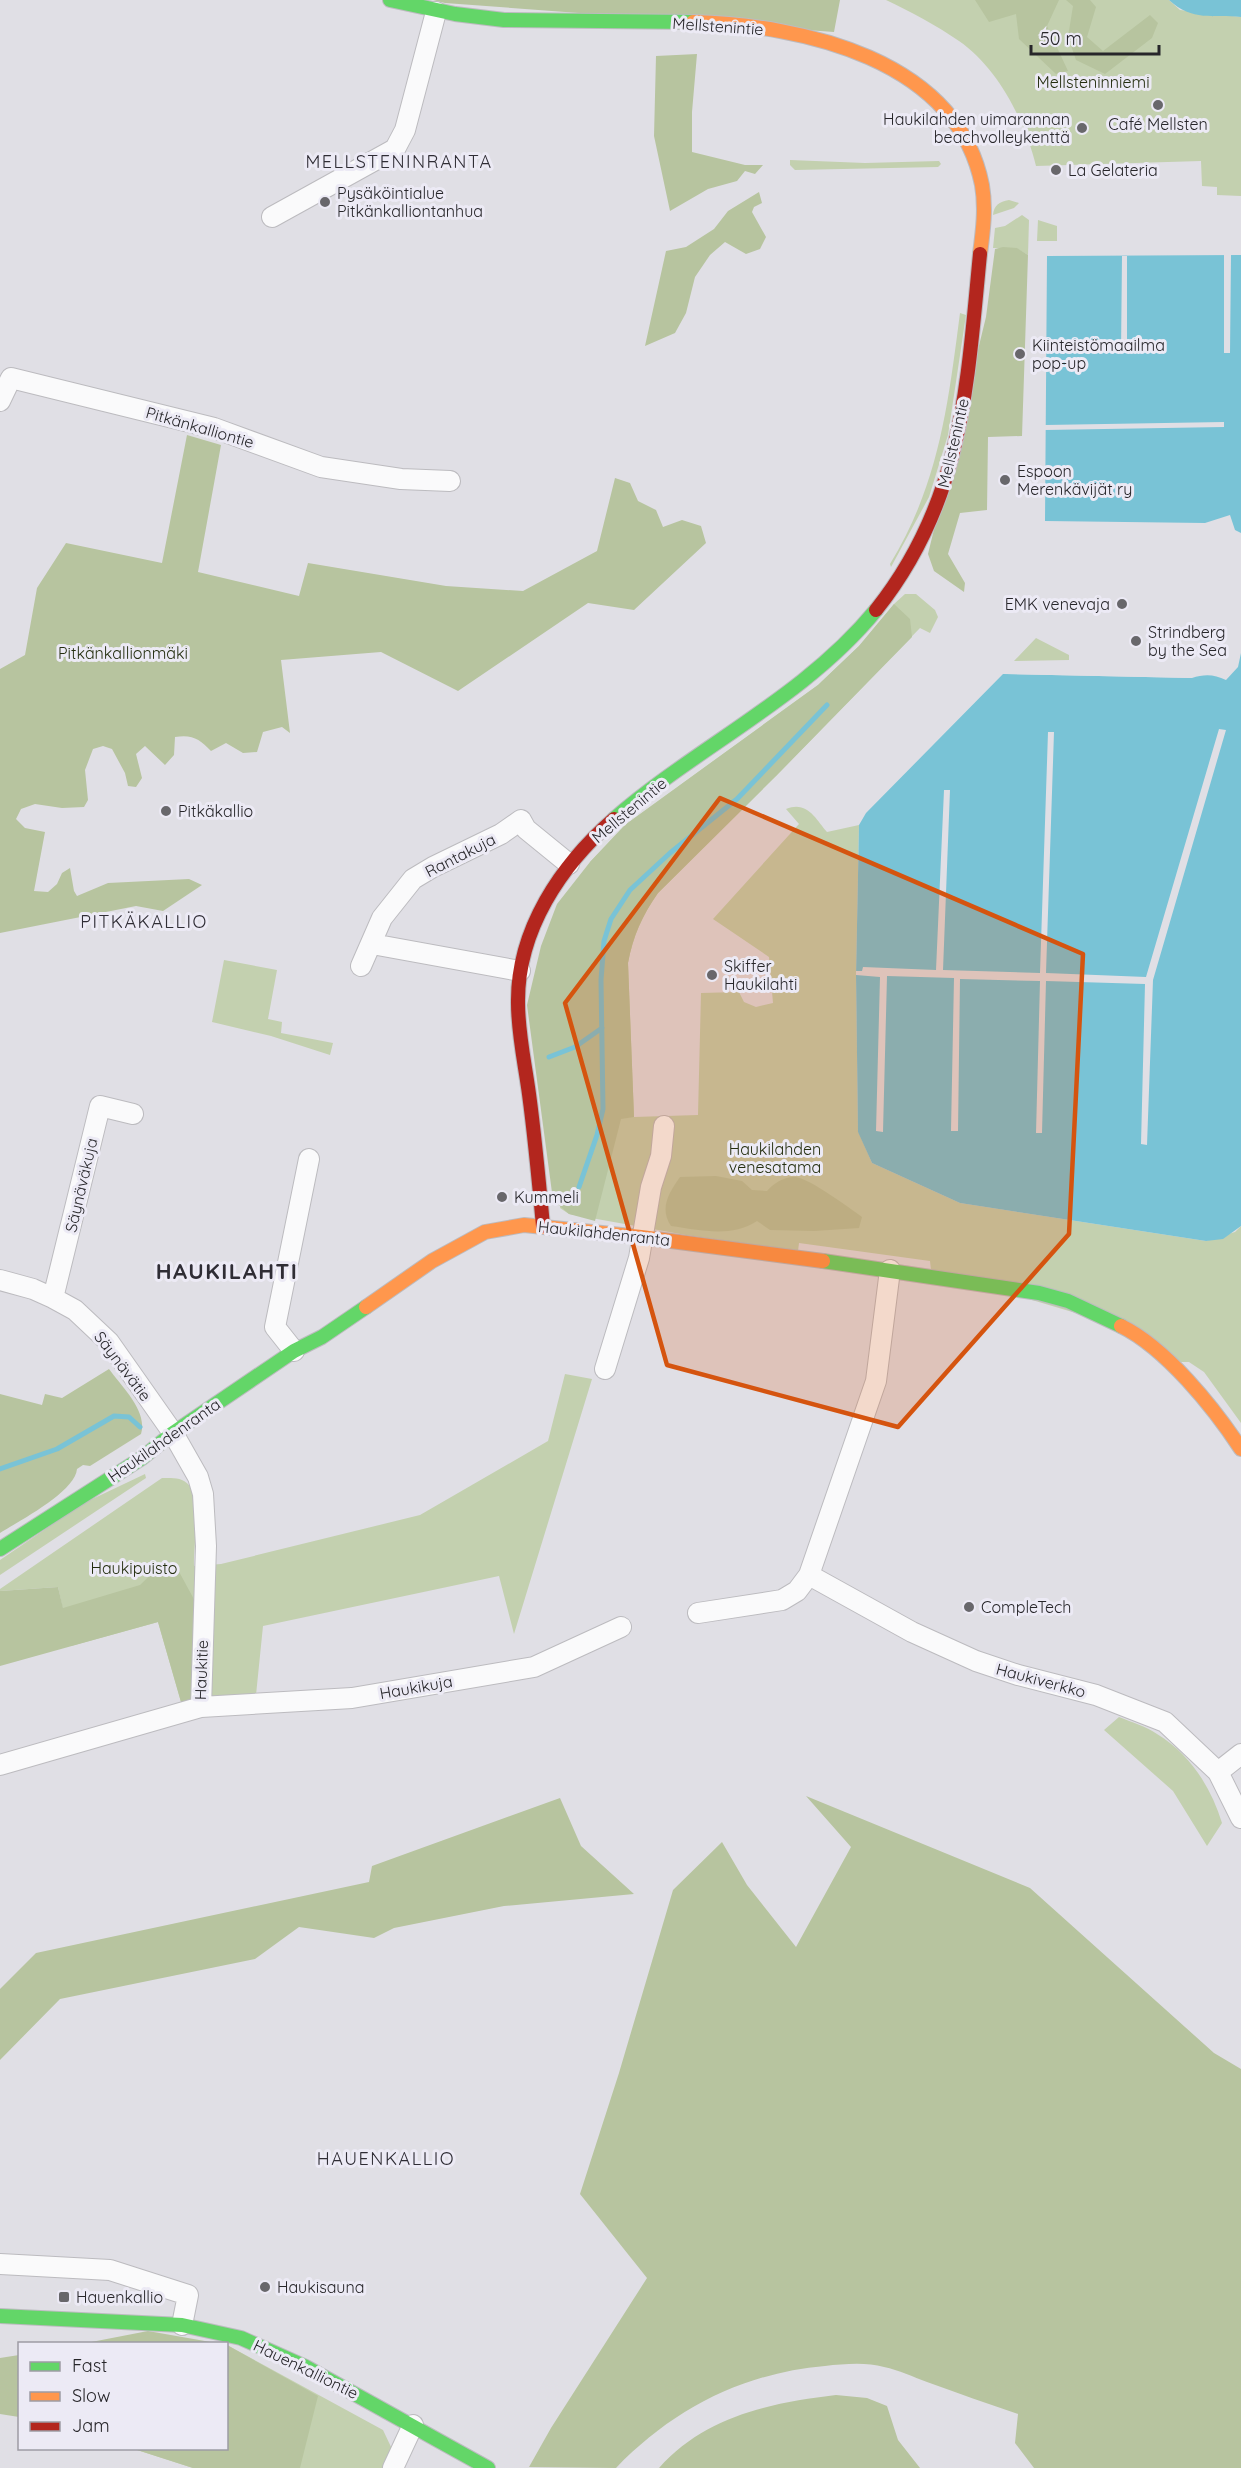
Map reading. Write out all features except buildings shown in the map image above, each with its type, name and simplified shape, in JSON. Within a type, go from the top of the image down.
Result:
[{"type":"street","name":"Mellstenintie","points":[[390,0],[436,12],[517,21],[666,22],[764,28],[804,34],[837,44],[873,58],[904,75],[931,96],[961,135],[983,188],[983,222],[975,323],[953,458],[942,492],[925,531],[903,569],[888,593],[860,628],[833,656],[605,827],[569,864],[540,913],[520,971],[518,1018],[543,1226]]},
{"type":"street","points":[[272,217],[395,149],[405,130],[436,12]]},
{"type":"street","name":"Pitkänkalliontie","points":[[0,401],[11,378],[214,428],[321,467],[401,479],[450,482]]},
{"type":"street","name":"Rantakuja","points":[[372,944],[382,918],[413,879],[501,834],[521,820],[526,829],[569,864]]},
{"type":"street","points":[[361,966],[372,944],[520,971]]},
{"type":"street","name":"Säynäväkuja","points":[[53,1298],[100,1106],[133,1114]]},
{"type":"street","points":[[605,1369],[639,1258],[651,1187],[661,1156],[664,1126]]},
{"type":"street","points":[[294,1351],[275,1327],[309,1159]]},
{"type":"street","name":"Haukilahdenranta","points":[[0,1549],[142,1458],[173,1433],[294,1351],[322,1337],[432,1261],[485,1232],[513,1226],[543,1226],[641,1237],[890,1270],[1039,1293],[1068,1301],[1103,1316],[1155,1350],[1219,1415],[1241,1449]]},
{"type":"street","points":[[698,1613],[782,1600],[797,1591],[809,1575],[876,1381],[890,1270]]},
{"type":"street","name":"Säynävätie","points":[[0,1280],[33,1289],[53,1298],[75,1311],[109,1341],[173,1433]]},
{"type":"street","name":"Haukitie","points":[[0,1765],[201,1707],[206,1562],[203,1494],[198,1477],[173,1433]]},
{"type":"street","name":"Haukiverkko","points":[[809,1575],[912,1632],[975,1661],[1018,1675],[1096,1695],[1165,1722],[1218,1772],[1241,1818]]},
{"type":"street","name":"Haukikuja","points":[[201,1707],[352,1698],[534,1667],[621,1627]]},
{"type":"street","points":[[1218,1772],[1241,1754]]},
{"type":"street","points":[[0,2264],[110,2270],[188,2295],[182,2325]]},
{"type":"street","name":"Hauenkalliontie","points":[[0,2316],[182,2325],[241,2338],[277,2352],[488,2468]]},
{"type":"street","points":[[393,2468],[413,2425]]},
{"type":"highlighted area","points":[[720,798],[1083,954],[1069,1234],[898,1427],[667,1365],[565,1003]]},
{"type":"green space","points":[[433,0],[840,0],[834,32],[445,3]]},
{"type":"green space","name":"Mellsteninniemi","points":[[886,0],[1169,0],[1180,10],[1241,17],[1241,196],[1217,195],[1217,187],[1202,186],[1201,161],[1036,166],[1017,114],[998,81],[986,66],[973,52],[950,35]]},
{"type":"green space","points":[[975,0],[1059,0],[1047,26],[1068,71],[1056,74],[1019,39],[1016,14],[989,22]]},
{"type":"green space","points":[[1066,0],[1090,0],[1096,7],[1087,37],[1103,51],[1150,15],[1158,23],[1152,38],[1105,74],[1076,60],[1068,37],[1073,6]]},
{"type":"green space","points":[[697,54],[692,112],[692,152],[745,165],[763,165],[755,174],[745,171],[737,181],[708,189],[670,211],[654,136],[656,56]]},
{"type":"green space","points":[[790,160],[865,163],[939,161],[941,164],[938,167],[795,170],[790,165]]},
{"type":"green space","points":[[759,192],[762,203],[754,207],[752,212],[766,237],[760,249],[746,254],[725,242],[710,255],[695,277],[686,313],[675,333],[645,346],[666,251],[686,247],[714,229],[728,211]]},
{"type":"green space","points":[[1009,200],[1019,203],[1014,208],[993,215],[998,204]]},
{"type":"green space","points":[[1022,215],[1029,220],[1028,255],[1016,248],[993,248],[995,228],[1005,226]]},
{"type":"green space","points":[[1038,220],[1057,226],[1057,241],[1037,241]]},
{"type":"green space","points":[[1017,248],[1028,255],[1022,436],[988,437],[987,510],[960,513],[948,554],[965,583],[964,592],[934,571],[928,554],[986,317],[995,249]]},
{"type":"green space","points":[[960,313],[966,315],[948,435],[929,497],[891,567],[890,564],[907,534],[931,474],[951,380]]},
{"type":"green space","name":"Pitkänkallionmäki","points":[[187,435],[221,445],[198,572],[299,596],[308,563],[446,586],[523,591],[597,551],[615,478],[630,483],[638,501],[656,510],[663,527],[682,520],[701,526],[706,543],[634,610],[588,603],[458,691],[381,652],[281,660],[290,733],[282,727],[263,732],[257,752],[243,753],[226,743],[211,751],[195,738],[175,737],[174,755],[165,765],[145,746],[136,754],[142,778],[136,787],[128,786],[125,773],[112,749],[103,746],[93,749],[85,770],[88,800],[84,807],[62,808],[35,804],[21,809],[16,819],[25,828],[45,832],[34,891],[48,892],[57,884],[62,873],[70,868],[77,896],[108,883],[189,879],[202,885],[163,911],[136,906],[0,933],[0,669],[25,655],[37,588],[66,543],[162,563]]},
{"type":"green space","name":"Haukilahden venesatama","points":[[905,594],[916,594],[935,610],[938,617],[930,633],[920,628],[658,893],[647,910],[635,935],[628,963],[634,1117],[698,1115],[701,993],[739,992],[744,1002],[756,1007],[773,1003],[769,957],[713,919],[799,824],[786,809],[800,807],[805,809],[827,832],[859,825],[856,975],[858,1131],[872,1163],[960,1203],[1206,1241],[1235,1232],[1241,1226],[1241,1423],[1204,1372],[1189,1362],[1181,1362],[1143,1333],[931,1270],[930,1261],[799,1243],[798,1251],[686,1235],[569,1214],[560,1208],[590,862],[625,825],[818,685],[859,646]]},
{"type":"green space","points":[[894,604],[910,619],[912,637],[658,893],[647,910],[635,935],[628,963],[634,1117],[621,1119],[595,1221],[569,1214],[553,1200],[527,1005],[541,946],[557,904],[590,862],[625,825],[818,685],[859,646]]},
{"type":"green space","points":[[1036,638],[1069,655],[1069,660],[1014,661]]},
{"type":"green space","points":[[224,960],[277,970],[268,1019],[282,1022],[281,1033],[333,1043],[330,1055],[271,1036],[212,1022]]},
{"type":"green space","points":[[716,1176],[742,1181],[752,1190],[767,1191],[783,1179],[796,1177],[802,1179],[830,1194],[862,1217],[859,1228],[814,1231],[770,1230],[757,1221],[737,1230],[726,1231],[704,1231],[671,1226],[666,1213],[667,1201],[680,1177]]},
{"type":"green space","points":[[109,1369],[137,1408],[141,1417],[141,1434],[90,1466],[83,1465],[77,1469],[74,1478],[57,1496],[0,1533],[0,1394],[42,1405],[45,1394],[62,1398]]},
{"type":"green space","name":"Haukipuisto","points":[[565,1374],[592,1379],[514,1634],[499,1576],[263,1626],[256,1695],[181,1702],[158,1622],[71,1646],[58,1587],[0,1591],[162,1478],[177,1478],[189,1485],[193,1492],[196,1512],[194,1566],[221,1564],[420,1515],[548,1441]]},
{"type":"green space","points":[[145,1474],[146,1478],[0,1575],[0,1560],[84,1503]]},
{"type":"green space","points":[[164,1562],[177,1568],[196,1603],[194,1700],[181,1702],[158,1622],[0,1666],[0,1591],[58,1587],[63,1608],[140,1585]]},
{"type":"green space","points":[[1119,1717],[1148,1729],[1169,1742],[1198,1772],[1212,1797],[1222,1823],[1207,1846],[1173,1791],[1104,1730]]},
{"type":"green space","points":[[806,1796],[1030,1888],[1214,2053],[1241,2069],[1241,2468],[1034,2468],[1015,2443],[1018,2414],[895,2370],[870,2364],[832,2365],[795,2370],[738,2386],[711,2398],[661,2428],[616,2468],[529,2467],[551,2428],[647,2278],[580,2194],[619,2073],[673,1890],[722,1842],[747,1885],[796,1947],[851,1847]]},
{"type":"green space","points":[[560,1798],[581,1846],[634,1894],[504,1906],[394,1928],[374,1938],[299,1927],[255,1959],[60,1999],[0,2060],[0,1989],[36,1953],[369,1882],[372,1866]]},
{"type":"green space","points":[[148,2331],[211,2342],[91,2342]]},
{"type":"green space","points":[[228,2346],[383,2430],[392,2449],[383,2468],[193,2468],[137,2450],[228,2450]]},
{"type":"green space","points":[[228,2346],[318,2396],[300,2468],[193,2468],[137,2450],[228,2450]]},
{"type":"green space","points":[[18,2355],[18,2417],[0,2414],[0,2358]]},
{"type":"green space","points":[[836,2395],[867,2398],[887,2406],[898,2440],[920,2468],[659,2468],[677,2450],[718,2424],[740,2415],[787,2402]]},
{"type":"water","points":[[1169,0],[1241,0],[1241,17],[1203,16],[1186,12]]},
{"type":"water","points":[[1241,255],[1241,533],[1235,530],[1230,515],[1205,523],[1045,521],[1047,256]]},
{"type":"water","points":[[1241,653],[1241,1226],[1223,1239],[1206,1241],[960,1203],[872,1163],[858,1132],[856,975],[859,825],[866,813],[1003,674],[1192,678],[1209,675],[1226,680],[1238,667]]},
{"type":"pier","points":[[1224,255],[1231,255],[1230,353],[1224,353]]},
{"type":"pier","points":[[1122,256],[1127,256],[1127,352],[1121,352]]},
{"type":"pier","points":[[1224,422],[1224,427],[1045,430],[1045,425]]},
{"type":"pier","points":[[1007,671],[1192,675],[1192,678],[1007,674]]},
{"type":"pier","points":[[1219,729],[1226,730],[1153,980],[1147,1145],[1141,1144],[1145,984],[1046,981],[1042,1133],[1036,1133],[1040,981],[960,979],[958,1131],[951,1131],[954,978],[887,976],[883,1132],[876,1131],[880,977],[856,975],[856,971],[862,971],[863,967],[936,970],[944,790],[950,790],[943,970],[1040,973],[1048,732],[1054,732],[1046,973],[1146,977]]},
{"type":"waterway","points":[[579,1187],[597,1135],[603,1109],[601,980],[604,941],[611,919],[630,890],[670,853],[737,799],[827,705]]},
{"type":"waterway","points":[[549,1057],[575,1047],[602,1028]]},
{"type":"waterway","points":[[0,1469],[57,1449],[114,1416],[129,1417],[140,1427]]},
{"type":"traffic: fast","points":[[390,0],[455,14],[504,20],[693,22]]},
{"type":"traffic: fast","points":[[614,819],[646,793],[750,720],[817,669],[848,641],[876,610]]},
{"type":"traffic: fast","points":[[823,1261],[1039,1293],[1068,1301],[1121,1326]]},
{"type":"traffic: fast","points":[[0,1549],[142,1458],[173,1433],[294,1351],[322,1337],[366,1307]]},
{"type":"traffic: fast","points":[[0,2316],[182,2325],[241,2338],[306,2367],[488,2468]]},
{"type":"traffic: slow","points":[[693,22],[781,31],[826,42],[869,57],[908,79],[942,107],[967,142],[982,185],[984,202],[980,254]]},
{"type":"traffic: slow","points":[[366,1307],[432,1261],[485,1232],[524,1225],[641,1237],[823,1261]]},
{"type":"traffic: slow","points":[[1121,1326],[1155,1349],[1188,1380],[1241,1449]]},
{"type":"traffic: jam","points":[[876,610],[905,569],[927,527],[944,484],[956,441],[964,396],[980,254]]},
{"type":"traffic: jam","points":[[543,1226],[533,1127],[519,1026],[520,976],[525,950],[546,901],[576,857],[614,819]]},
{"type":"place","name":"Café Mellsten","points":[[1158,105]]},
{"type":"place","name":"Haukilahden uimarannan beachvolleykenttä","points":[[1082,128]]},
{"type":"place","name":"La Gelateria","points":[[1056,170]]},
{"type":"place","name":"Pysäköintialue Pitkänkalliontanhua","points":[[325,202]]},
{"type":"place","name":"Kiinteistömaailma pop-up","points":[[1020,354]]},
{"type":"place","name":"Espoon Merenkävijät ry","points":[[1005,480]]},
{"type":"place","name":"EMK venevaja","points":[[1122,604]]},
{"type":"place","name":"Strindberg by the Sea","points":[[1136,641]]},
{"type":"place","name":"Pitkäkallio","points":[[166,811]]},
{"type":"place","name":"Skiffer Haukilahti","points":[[712,975]]},
{"type":"place","name":"Kummeli","points":[[502,1197]]},
{"type":"place","name":"CompleTech","points":[[969,1607]]},
{"type":"place","name":"Haukisauna","points":[[265,2287]]},
{"type":"place","name":"Hauenkallio","points":[[64,2297]]},
{"type":"district","name":"MELLSTENINRANTA","points":[[399,162]]},
{"type":"district","name":"PITKÄKALLIO","points":[[144,922]]},
{"type":"district","name":"HAUKILAHTI","points":[[227,1271]]},
{"type":"district","name":"HAUENKALLIO","points":[[386,2159]]}]
